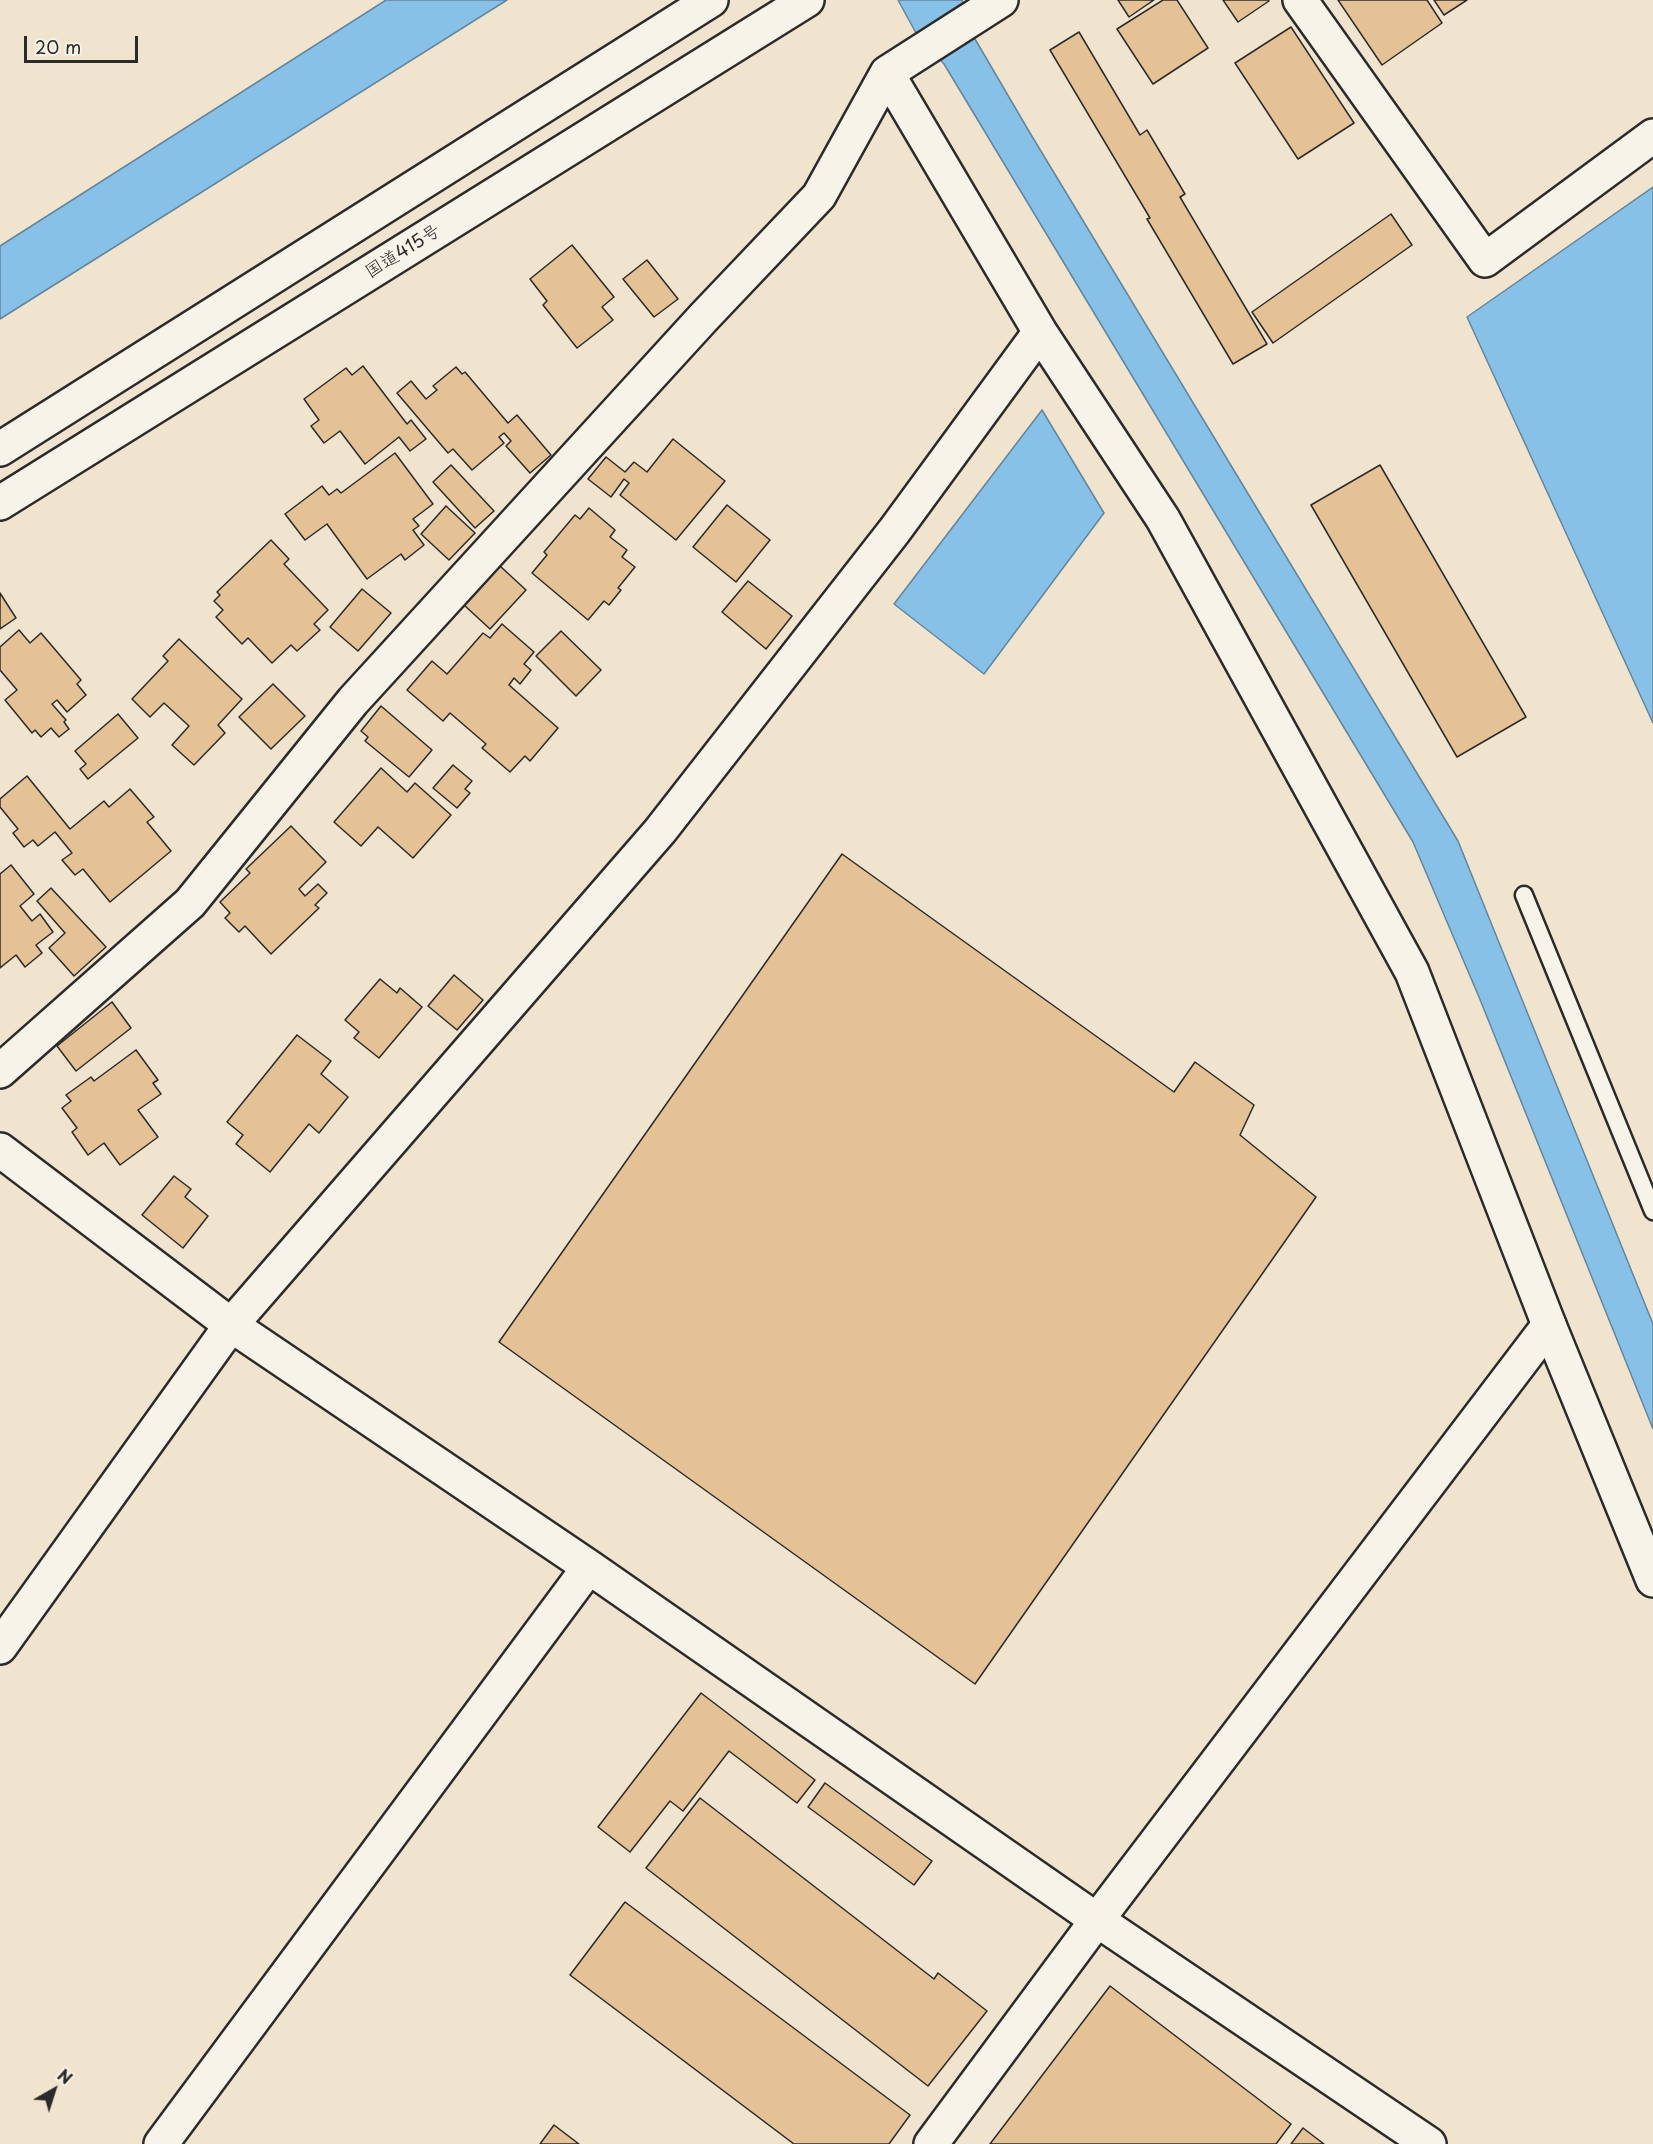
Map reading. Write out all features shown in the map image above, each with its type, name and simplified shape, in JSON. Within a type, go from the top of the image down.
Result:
[{"type":"main road","points":[[0,448],[711,0]]},
{"type":"main road","name":"国道415号","points":[[0,503],[807,0]]},
{"type":"main road","points":[[0,1071],[190,903],[353,701],[704,317],[819,196],[887,73],[1001,0]]},
{"type":"main road","points":[[1300,0],[1485,260],[1653,136]]},
{"type":"main road","points":[[887,73],[1040,332],[1163,519],[1412,972],[1653,1580]]},
{"type":"main road","points":[[0,1647],[231,1325],[660,831],[887,540],[1040,332]]},
{"type":"main road","points":[[0,1150],[231,1325],[589,1567],[1097,1920],[1429,2144]]},
{"type":"main road","points":[[931,2144],[1097,1920],[1550,1325]]},
{"type":"main road","points":[[161,2144],[589,1567]]},
{"type":"lane","points":[[1524,895],[1653,1211]]},
{"type":"water","points":[[386,0],[507,0],[0,319],[0,246]]},
{"type":"water","points":[[898,0],[962,0],[975,39],[1030,133],[1458,841],[1653,1324],[1653,1429],[1479,997],[1413,842],[944,64],[916,33]]},
{"type":"water","points":[[1653,187],[1653,723],[1467,317]]},
{"type":"water","points":[[1042,410],[1104,513],[984,674],[894,604]]},
{"type":"building","points":[[1118,0],[1154,0],[1129,17]]},
{"type":"building","points":[[1163,0],[1177,0],[1208,48],[1153,84],[1117,29]]},
{"type":"building","points":[[1223,0],[1268,0],[1269,1],[1238,22]]},
{"type":"building","points":[[1338,0],[1427,0],[1442,23],[1382,65]]},
{"type":"building","points":[[1434,0],[1467,0],[1444,15]]},
{"type":"building","points":[[1291,27],[1354,123],[1298,159],[1235,63]]},
{"type":"building","points":[[1079,32],[1140,135],[1147,130],[1185,194],[1180,197],[1267,344],[1233,364],[1147,219],[1150,218],[1050,50]]},
{"type":"building","points":[[1391,214],[1412,245],[1273,343],[1252,312]]},
{"type":"building","points":[[572,245],[614,297],[602,307],[613,320],[577,348],[543,305],[547,301],[530,279]]},
{"type":"building","points":[[647,260],[678,299],[654,317],[623,279]]},
{"type":"building","points":[[363,366],[407,424],[411,420],[426,439],[410,451],[399,437],[365,464],[340,431],[324,443],[311,426],[319,420],[304,399],[346,368],[352,375]]},
{"type":"building","points":[[456,367],[462,374],[465,372],[508,423],[517,415],[551,455],[530,473],[506,446],[511,441],[504,433],[499,437],[504,443],[472,470],[453,449],[448,453],[397,393],[411,381],[426,399],[437,390],[433,386]]},
{"type":"building","points":[[673,439],[725,481],[676,540],[620,495],[629,483],[624,479],[611,497],[588,479],[606,457],[625,472],[634,462],[647,472]]},
{"type":"building","points":[[395,453],[433,504],[413,519],[419,526],[413,530],[424,545],[405,560],[401,554],[367,579],[327,524],[305,540],[285,514],[322,486],[329,495],[337,489],[341,493]]},
{"type":"building","points":[[451,465],[494,511],[475,528],[433,482]]},
{"type":"building","points":[[1380,465],[1526,717],[1457,757],[1311,505]]},
{"type":"building","points":[[727,505],[770,540],[736,582],[693,547]]},
{"type":"building","points":[[446,506],[475,533],[449,560],[421,534]]},
{"type":"building","points":[[589,508],[615,530],[610,537],[627,550],[622,557],[635,567],[618,588],[621,590],[609,605],[604,601],[588,620],[532,573],[547,555],[544,552],[575,515],[580,519]]},
{"type":"building","points":[[271,540],[289,559],[284,564],[328,610],[314,624],[320,630],[297,651],[291,645],[272,663],[248,638],[242,644],[216,617],[223,610],[214,601],[220,595],[217,592]]},
{"type":"building","points":[[500,566],[526,590],[490,629],[464,605]]},
{"type":"building","points":[[748,581],[792,616],[766,649],[722,612]]},
{"type":"building","points":[[362,589],[391,613],[358,651],[330,627]]},
{"type":"building","points":[[0,593],[16,618],[0,629]]},
{"type":"building","points":[[502,624],[534,652],[524,664],[531,670],[520,684],[514,678],[509,685],[558,728],[530,761],[525,756],[510,772],[482,748],[486,744],[450,713],[443,721],[407,690],[432,661],[447,674],[483,633],[490,638]]},
{"type":"building","points":[[19,630],[30,643],[41,633],[81,680],[77,684],[86,695],[67,712],[57,700],[52,704],[66,720],[64,722],[69,729],[59,737],[51,728],[41,737],[35,730],[32,733],[5,700],[17,690],[0,670],[0,647]]},
{"type":"building","points":[[561,631],[601,670],[576,696],[536,656]]},
{"type":"building","points":[[179,639],[242,699],[218,725],[225,733],[194,765],[172,745],[189,726],[164,703],[150,717],[132,699],[168,661],[163,656]]},
{"type":"building","points":[[273,684],[305,716],[271,749],[239,717]]},
{"type":"building","points":[[381,706],[432,750],[409,777],[365,741],[368,737],[361,731]]},
{"type":"building","points":[[118,714],[138,738],[88,779],[80,769],[86,764],[75,751]]},
{"type":"building","points":[[453,765],[472,781],[465,789],[470,793],[457,808],[433,788]]},
{"type":"building","points":[[381,768],[407,792],[415,783],[451,815],[413,858],[378,827],[361,846],[334,822]]},
{"type":"building","points":[[27,776],[70,829],[104,801],[109,807],[130,789],[154,817],[147,822],[171,851],[110,902],[83,869],[75,875],[62,860],[72,853],[55,832],[38,846],[33,840],[24,847],[13,833],[18,829],[0,807],[0,799]]},
{"type":"building","points":[[291,826],[326,862],[299,889],[305,896],[318,884],[327,893],[315,905],[319,908],[271,954],[245,926],[239,932],[225,918],[230,913],[220,902],[250,873],[246,869]]},
{"type":"building","points":[[842,854],[1174,1092],[1195,1062],[1254,1105],[1240,1135],[1316,1197],[975,1684],[499,1342]]},
{"type":"building","points":[[11,865],[34,894],[20,906],[32,921],[40,914],[53,932],[36,945],[42,953],[25,967],[16,955],[0,968],[0,874]]},
{"type":"building","points":[[51,888],[106,947],[74,976],[49,948],[65,933],[37,901]]},
{"type":"building","points":[[454,975],[483,1000],[457,1030],[428,1006]]},
{"type":"building","points":[[380,979],[397,993],[400,988],[422,1007],[379,1058],[354,1038],[359,1032],[345,1020]]},
{"type":"building","points":[[112,1002],[131,1028],[76,1071],[57,1046]]},
{"type":"building","points":[[297,1035],[331,1061],[321,1074],[348,1097],[319,1133],[309,1124],[270,1172],[236,1144],[243,1135],[227,1122]]},
{"type":"building","points":[[136,1050],[158,1080],[153,1083],[161,1094],[138,1110],[158,1137],[120,1165],[104,1143],[88,1155],[72,1132],[77,1128],[62,1108],[71,1101],[66,1095],[91,1077],[94,1081]]},
{"type":"building","points":[[174,1176],[191,1189],[185,1197],[208,1216],[183,1248],[142,1215]]},
{"type":"building","points":[[701,1693],[815,1780],[797,1803],[729,1751],[683,1811],[670,1801],[630,1852],[598,1827]]},
{"type":"building","points":[[825,1783],[932,1861],[914,1885],[808,1807]]},
{"type":"building","points":[[700,1798],[934,1979],[938,1973],[987,2011],[928,2086],[646,1868]]},
{"type":"building","points":[[625,1902],[910,2115],[889,2144],[794,2144],[570,1975]]},
{"type":"building","points":[[1110,1986],[1291,2124],[1276,2144],[990,2144]]},
{"type":"building","points":[[554,2125],[579,2144],[540,2144]]},
{"type":"building","points":[[1303,2128],[1324,2144],[1291,2144]]}]
